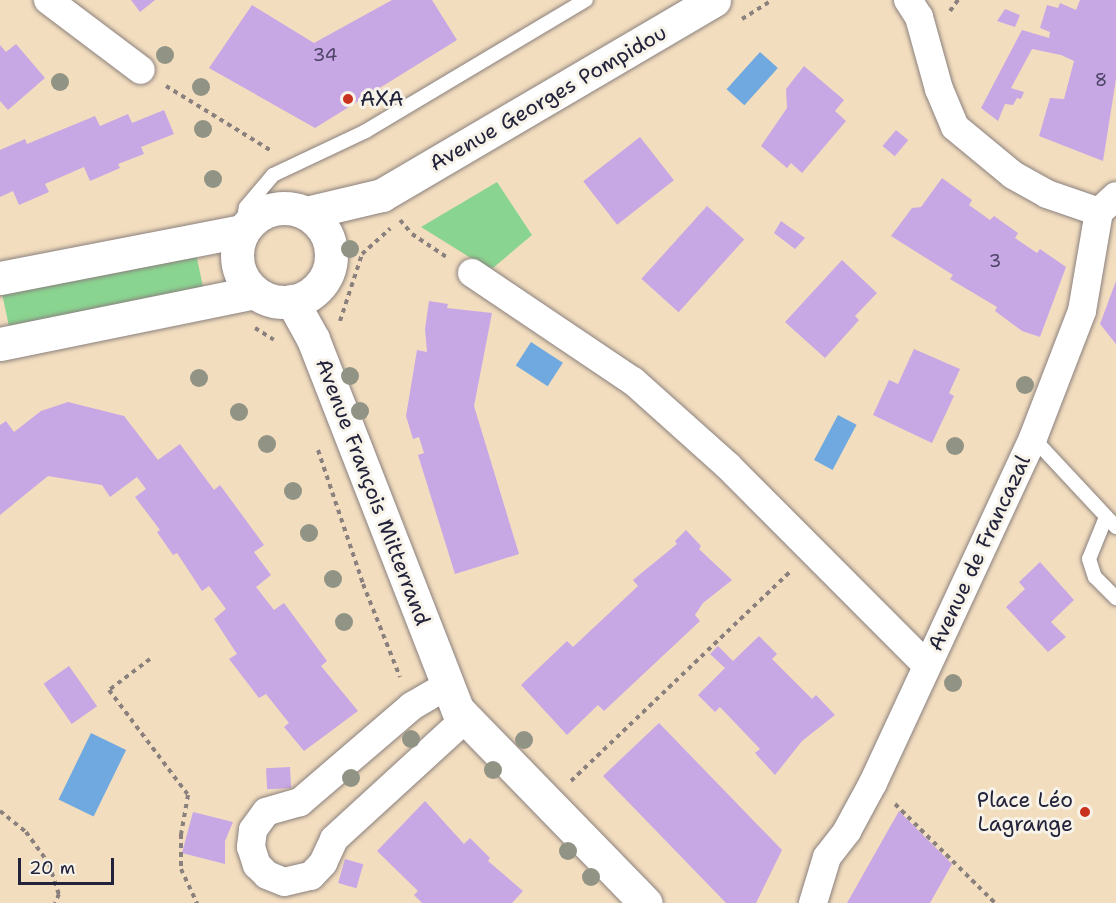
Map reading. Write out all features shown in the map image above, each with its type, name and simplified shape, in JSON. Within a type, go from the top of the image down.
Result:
[{"type":"main road","name":"Avenue Georges Pompidou","points":[[330,258],[342,235],[382,195],[714,0]]},
{"type":"main road","name":"Avenue Georges Pompidou","points":[[306,213],[382,195]]},
{"type":"main road","points":[[283,207],[306,213],[326,234],[330,258],[326,276],[317,288],[292,301],[266,299],[255,292],[239,270],[236,257],[242,231],[250,221],[271,209],[283,207]]},
{"type":"main road","points":[[0,278],[242,231]]},
{"type":"main road","points":[[0,344],[255,292]]},
{"type":"main road","name":"Avenue François Mitterrand","points":[[292,301],[313,339],[458,710],[646,903]]},
{"type":"street","points":[[48,0],[141,70]]},
{"type":"street","points":[[920,6],[939,89],[955,127],[1013,175],[1047,194],[1107,204]]},
{"type":"street","name":"Avenue de Francazal","points":[[813,903],[827,857],[847,831],[873,783],[1033,438],[1082,311],[1107,204]]},
{"type":"street","points":[[472,273],[633,381],[813,550],[926,665]]},
{"type":"street","points":[[448,685],[412,706],[300,802],[266,812],[253,830],[251,847],[257,865],[267,875],[284,882],[311,876],[323,863],[334,839],[466,718]]},
{"type":"lane","points":[[242,231],[246,207],[273,175],[366,131],[586,0]]},
{"type":"lane","points":[[1033,438],[1111,522],[1089,559],[1095,577],[1116,598]]},
{"type":"path","points":[[141,70],[273,152]]},
{"type":"path","points":[[382,195],[412,234],[472,273]]},
{"type":"path","points":[[336,328],[362,254],[389,230]]},
{"type":"path","points":[[247,326],[258,328],[284,347]]},
{"type":"path","points":[[548,803],[813,550]]},
{"type":"path","points":[[150,659],[109,690],[188,795],[181,834],[182,869],[197,903]]},
{"type":"path","points":[[873,783],[995,903]]},
{"type":"path","points":[[0,811],[26,832],[49,864],[59,894],[55,903]]},
{"type":"green space","points":[[497,182],[532,235],[493,268],[482,265],[421,227]]},
{"type":"green space","points":[[195,249],[203,288],[10,329],[1,290]]},
{"type":"water","points":[[760,52],[778,68],[744,105],[727,89]]},
{"type":"water","points":[[531,342],[563,363],[548,386],[516,365]]},
{"type":"water","points":[[838,415],[857,425],[833,470],[814,460]]},
{"type":"water","points":[[91,733],[126,750],[94,817],[59,800]]},
{"type":"building","points":[[131,0],[155,0],[140,12]]},
{"type":"building","points":[[392,0],[432,0],[457,40],[315,128],[209,68],[252,5],[314,43]]},
{"type":"building","points":[[1080,0],[1116,0],[1116,79],[1103,161],[1039,136],[1050,98],[1064,99],[1074,61],[1061,55],[1032,49],[1011,88],[1024,92],[1021,99],[1017,98],[1013,105],[1005,104],[998,121],[981,108],[1022,30],[1049,38],[1050,32],[1040,28],[1047,5],[1058,8],[1060,3],[1076,10]]},
{"type":"building","points":[[1005,9],[1020,15],[1015,27],[997,21]]},
{"type":"building","points":[[16,44],[45,78],[8,110],[0,101],[0,45],[6,52]]},
{"type":"building","points":[[804,66],[844,100],[835,111],[846,121],[802,173],[791,163],[787,168],[761,146],[787,108],[786,89]]},
{"type":"building","points":[[164,110],[174,134],[141,147],[144,154],[118,164],[120,168],[90,181],[84,167],[45,184],[49,192],[19,205],[13,191],[0,197],[0,150],[25,139],[27,144],[95,116],[100,126],[128,114],[132,123]]},
{"type":"building","points":[[896,130],[908,140],[895,156],[883,146]]},
{"type":"building","points":[[640,137],[674,180],[617,225],[583,181]]},
{"type":"building","points":[[942,178],[972,200],[969,205],[990,220],[994,216],[1018,233],[1015,238],[1037,253],[1040,249],[1066,267],[1040,337],[1022,331],[995,311],[997,307],[950,279],[953,275],[891,236],[912,208],[921,207]]},
{"type":"building","points":[[707,206],[744,239],[679,312],[641,279]]},
{"type":"building","points":[[781,221],[805,238],[795,249],[774,233]]},
{"type":"building","points":[[842,260],[877,293],[855,316],[859,320],[825,358],[785,322]]},
{"type":"building","points":[[1116,281],[1116,344],[1100,324]]},
{"type":"building","points":[[429,301],[448,304],[447,308],[492,313],[474,406],[519,554],[455,574],[418,455],[424,453],[419,437],[413,439],[406,416],[417,350],[427,352],[425,329]]},
{"type":"building","points":[[914,349],[960,369],[949,393],[954,396],[932,443],[873,415],[889,380],[898,384]]},
{"type":"building","points":[[68,402],[124,416],[158,460],[180,444],[214,490],[220,485],[264,545],[254,552],[271,575],[256,587],[274,610],[284,603],[327,661],[321,666],[358,711],[304,751],[284,727],[289,723],[266,694],[259,698],[229,659],[237,654],[214,619],[226,609],[209,586],[202,591],[177,553],[173,555],[157,532],[160,530],[135,497],[146,489],[137,477],[110,497],[102,485],[48,476],[0,515],[0,425],[6,421],[14,432],[41,411]]},
{"type":"building","points":[[686,530],[701,546],[699,549],[732,580],[703,603],[695,615],[700,621],[604,711],[598,705],[567,735],[521,685],[567,641],[573,647],[638,586],[633,580],[677,544],[675,541]]},
{"type":"building","points":[[1040,562],[1074,600],[1051,622],[1066,637],[1048,652],[1006,607],[1025,589],[1019,582]]},
{"type":"building","points":[[759,636],[777,654],[772,659],[812,699],[816,695],[835,715],[802,741],[775,775],[755,753],[760,749],[720,707],[715,712],[698,695],[725,668],[710,654],[718,646],[733,661]]},
{"type":"building","points":[[69,666],[97,706],[72,724],[44,684]]},
{"type":"building","points":[[659,723],[782,850],[756,903],[726,903],[603,776]]},
{"type":"building","points":[[290,767],[291,788],[267,789],[266,768]]},
{"type":"building","points":[[425,801],[464,844],[470,838],[490,858],[488,861],[523,891],[512,903],[422,903],[414,895],[418,891],[377,851]]},
{"type":"building","points":[[899,811],[952,864],[930,903],[847,903]]},
{"type":"building","points":[[193,812],[233,822],[225,841],[225,864],[182,853]]},
{"type":"building","points":[[345,859],[363,864],[356,888],[338,883]]},
{"type":"place","name":"AXA","points":[[348,99]]},
{"type":"place","name":"Place Léo Lagrange","points":[[1085,812]]}]
